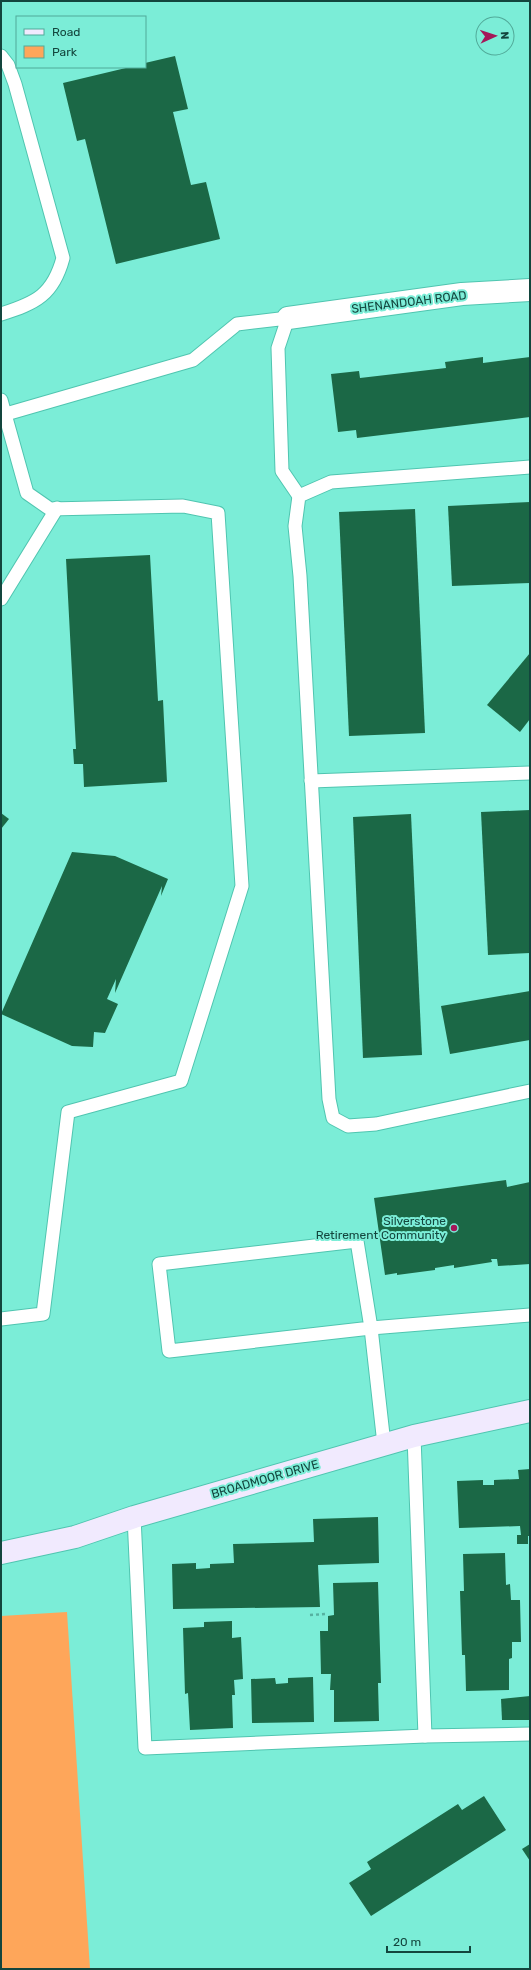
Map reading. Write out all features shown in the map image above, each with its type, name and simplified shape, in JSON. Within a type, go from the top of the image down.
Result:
[{"type":"street","name":"SHENANDOAH ROAD","points":[[288,318],[462,294],[530,290]]},
{"type":"street","name":"BROADMOOR DRIVE","points":[[1,1553],[75,1537],[134,1517],[384,1444],[530,1411]]},
{"type":"lane","points":[[1,56],[8,65],[15,84],[63,258],[59,274],[50,289],[36,300],[1,314]]},
{"type":"lane","points":[[6,414],[193,360],[237,324],[288,318],[278,348],[282,471],[299,496],[295,526],[300,576],[329,1099],[333,1118],[348,1126],[376,1124],[530,1091]]},
{"type":"lane","points":[[1,400],[27,493],[50,509],[183,506],[218,513],[242,886],[181,1081],[68,1112],[44,1314],[1,1319]]},
{"type":"lane","points":[[299,496],[331,482],[530,467]]},
{"type":"lane","points":[[1,599],[57,508]]},
{"type":"lane","points":[[312,781],[530,773]]},
{"type":"lane","points":[[384,1444],[371,1328],[357,1241],[159,1264],[169,1351],[371,1328],[530,1315]]},
{"type":"lane","points":[[414,1436],[425,1736]]},
{"type":"lane","points":[[134,1517],[145,1748],[425,1736],[530,1734]]},
{"type":"path","points":[[310,1615],[326,1614]]},
{"type":"green space","points":[[67,1612],[90,1969],[1,1969],[1,1616]]},
{"type":"building","points":[[175,56],[188,109],[173,112],[191,185],[206,182],[220,239],[116,264],[85,139],[77,141],[63,83],[126,68],[146,68],[146,63]]},
{"type":"building","points":[[483,357],[483,363],[530,357],[530,417],[357,438],[356,430],[338,432],[331,374],[359,371],[360,378],[446,368],[445,362]]},
{"type":"building","points":[[530,502],[530,583],[452,586],[448,506]]},
{"type":"building","points":[[415,509],[425,733],[349,736],[339,512]]},
{"type":"building","points":[[150,555],[158,701],[163,700],[167,782],[84,787],[83,764],[74,764],[73,749],[76,749],[66,559]]},
{"type":"building","points":[[530,653],[530,719],[520,732],[487,705]]},
{"type":"building","points":[[530,810],[530,953],[488,955],[481,812]]},
{"type":"building","points":[[1,813],[9,819],[1,829]]},
{"type":"building","points":[[411,814],[422,1055],[363,1058],[353,817]]},
{"type":"building","points":[[72,852],[115,856],[168,879],[161,896],[162,886],[115,993],[116,979],[107,999],[118,1004],[105,1033],[94,1032],[93,1047],[72,1046],[1,1014]]},
{"type":"building","points":[[530,991],[530,1040],[450,1054],[441,1006]]},
{"type":"building","name":"Silverstone Retirement Community","points":[[506,1180],[507,1187],[530,1182],[530,1264],[498,1266],[497,1259],[491,1259],[492,1262],[454,1268],[454,1265],[435,1268],[435,1270],[385,1275],[374,1198]]},
{"type":"building","points":[[530,1469],[530,1536],[528,1536],[528,1544],[517,1544],[517,1535],[521,1535],[520,1526],[459,1528],[457,1481],[483,1480],[483,1485],[494,1485],[494,1480],[519,1479],[518,1470]]},
{"type":"building","points":[[378,1517],[379,1563],[318,1565],[320,1607],[173,1609],[172,1564],[196,1563],[196,1569],[210,1568],[210,1564],[234,1563],[233,1544],[314,1542],[313,1519]]},
{"type":"building","points":[[505,1553],[506,1585],[510,1584],[511,1600],[520,1600],[521,1642],[512,1642],[512,1658],[509,1659],[509,1690],[466,1691],[465,1655],[462,1655],[460,1591],[464,1591],[463,1554]]},
{"type":"building","points":[[378,1582],[381,1683],[378,1683],[379,1721],[334,1722],[334,1690],[330,1690],[331,1674],[321,1674],[320,1631],[328,1631],[328,1616],[334,1615],[333,1583]]},
{"type":"building","points":[[232,1621],[232,1638],[241,1637],[243,1679],[234,1680],[235,1695],[232,1695],[233,1728],[190,1730],[188,1693],[185,1694],[183,1628],[204,1627],[204,1622]]},
{"type":"building","points":[[313,1677],[314,1722],[252,1723],[251,1679],[275,1678],[276,1684],[288,1683],[288,1678]]},
{"type":"building","points":[[530,1696],[530,1720],[502,1720],[501,1699]]},
{"type":"building","points":[[484,1796],[506,1830],[371,1916],[349,1883],[371,1869],[367,1862],[458,1804],[462,1810]]},
{"type":"building","points":[[530,1844],[530,1861],[522,1849]]},
{"type":"place","name":"Silverstone Retirement Community","points":[[454,1228]]}]
